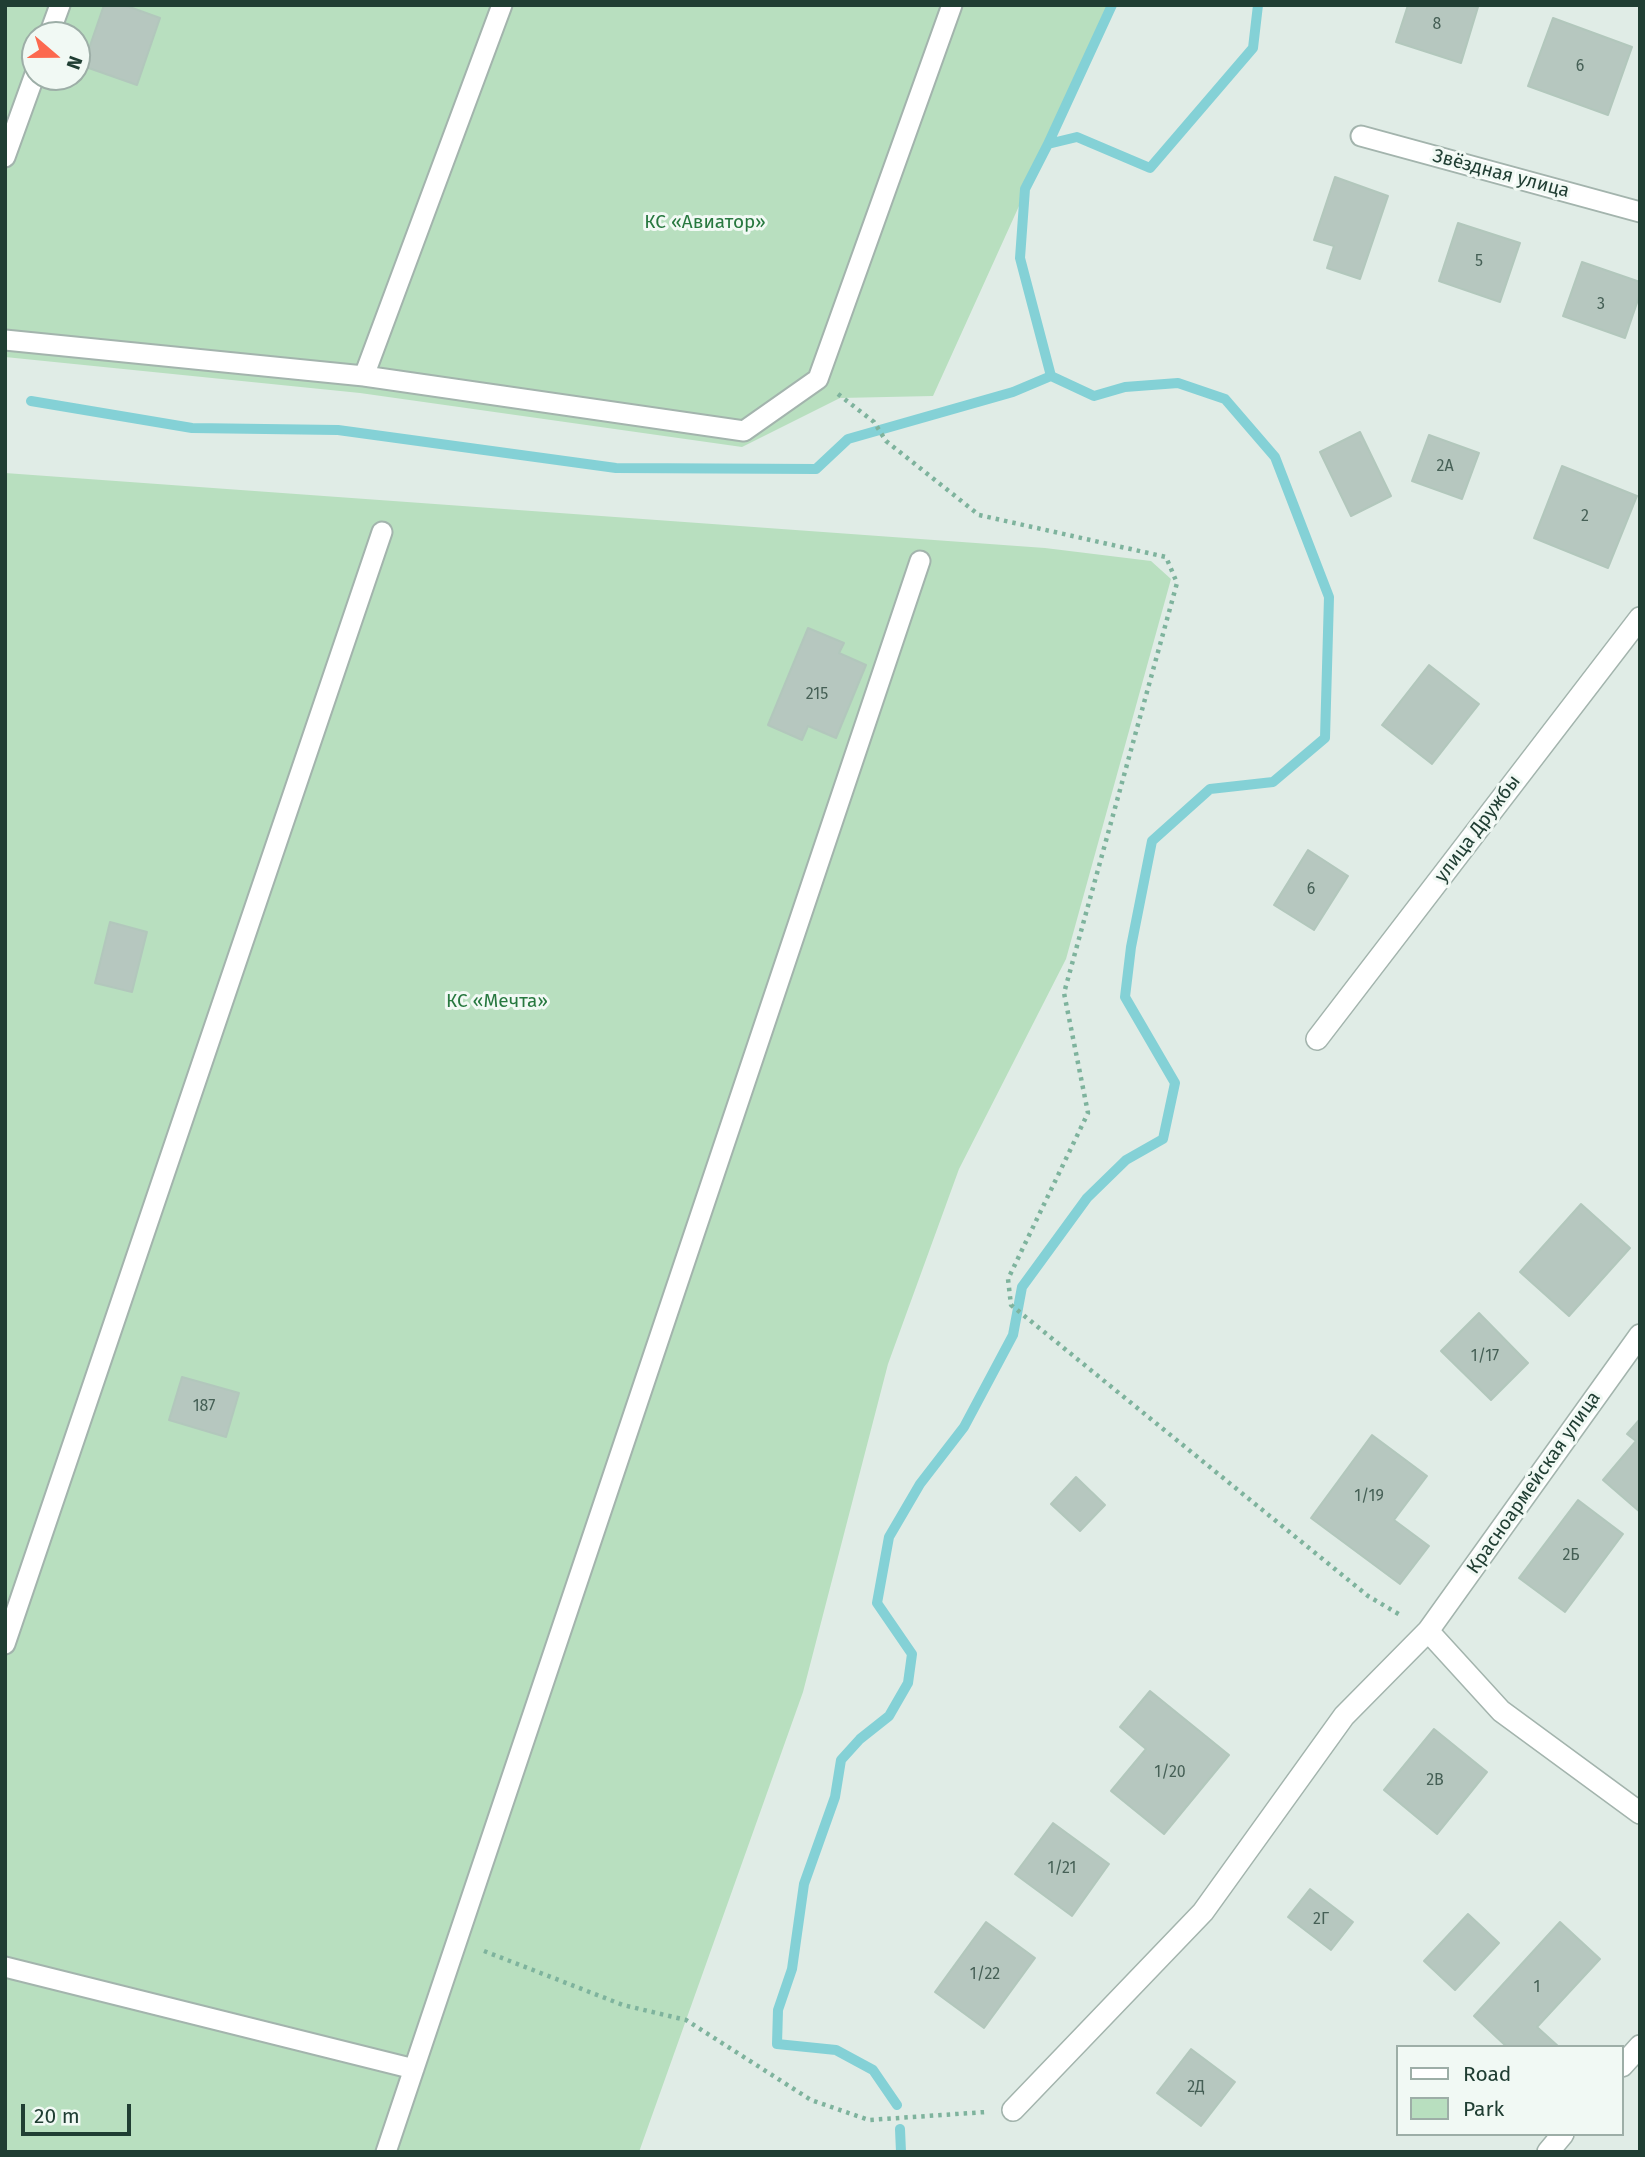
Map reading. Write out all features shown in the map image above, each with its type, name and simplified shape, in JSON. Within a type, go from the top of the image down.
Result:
[{"type":"street","name":"улица Дружбы","points":[[1317,1039],[1640,618]]},
{"type":"street","name":"Красноармейская улица","points":[[1013,2110],[1203,1912],[1344,1716],[1428,1632],[1640,1335]]},
{"type":"street","points":[[1428,1632],[1500,1711],[1636,1801]]},
{"type":"street","points":[[1624,2064],[1640,2046]]},
{"type":"street","points":[[1548,2152],[1561,2136]]},
{"type":"lane","points":[[364,376],[502,5]]},
{"type":"lane","points":[[5,340],[364,376],[744,431],[818,379],[952,5]]},
{"type":"lane","points":[[5,157],[29,91]]},
{"type":"lane","name":"Звёздная улица","points":[[1361,136],[1640,212]]},
{"type":"lane","points":[[5,1644],[383,532]]},
{"type":"lane","points":[[386,2152],[920,561]]},
{"type":"lane","points":[[5,1967],[414,2069]]},
{"type":"path","points":[[818,379],[874,422],[886,441],[979,515],[1166,556],[1177,583],[1064,993],[1088,1113],[1008,1279],[1011,1305],[1368,1596],[1428,1632]]},
{"type":"path","points":[[457,1940],[623,2005],[686,2020],[811,2100],[869,2120],[1013,2110]]},
{"type":"green space","name":"КС «Авиатор»","points":[[5,5],[1110,5],[933,396],[840,398],[742,447],[360,393],[5,357]]},
{"type":"green space","name":"КС «Мечта»","points":[[5,473],[1045,548],[1151,561],[1171,579],[1066,959],[959,1169],[888,1364],[803,1692],[639,2152],[5,2152]]},
{"type":"building","points":[[104,5],[124,5],[160,18],[137,85],[91,69],[91,43]]},
{"type":"building","points":[[1408,5],[1478,7],[1461,63],[1396,42]]},
{"type":"building","points":[[1553,18],[1632,47],[1608,115],[1528,86]]},
{"type":"building","points":[[1335,177],[1388,196],[1360,279],[1327,268],[1334,246],[1314,240]]},
{"type":"building","points":[[1458,223],[1520,243],[1500,302],[1439,281]]},
{"type":"building","points":[[1582,262],[1640,282],[1640,294],[1625,338],[1563,316]]},
{"type":"building","points":[[1360,432],[1391,496],[1351,516],[1320,452]]},
{"type":"building","points":[[1429,435],[1479,453],[1462,499],[1412,481]]},
{"type":"building","points":[[1562,466],[1637,496],[1608,568],[1534,538]]},
{"type":"building","points":[[808,628],[844,643],[839,653],[866,665],[836,738],[808,726],[802,740],[768,725]]},
{"type":"building","points":[[1429,665],[1479,704],[1432,764],[1382,725]]},
{"type":"building","points":[[1308,850],[1348,876],[1314,930],[1274,905]]},
{"type":"building","points":[[110,922],[147,932],[132,992],[95,983]]},
{"type":"building","points":[[1581,1204],[1630,1248],[1569,1316],[1520,1272]]},
{"type":"building","points":[[1479,1313],[1528,1363],[1491,1400],[1441,1351]]},
{"type":"building","points":[[182,1377],[239,1393],[226,1437],[169,1420]]},
{"type":"building","points":[[1640,1419],[1640,1512],[1603,1480],[1636,1441],[1627,1434]]},
{"type":"building","points":[[1372,1435],[1427,1476],[1394,1520],[1429,1546],[1400,1584],[1311,1518]]},
{"type":"building","points":[[1076,1477],[1105,1505],[1080,1531],[1051,1504]]},
{"type":"building","points":[[1578,1500],[1623,1534],[1565,1612],[1519,1578]]},
{"type":"building","points":[[1150,1691],[1229,1755],[1164,1834],[1111,1791],[1146,1749],[1120,1727]]},
{"type":"building","points":[[1434,1729],[1487,1772],[1437,1834],[1384,1790]]},
{"type":"building","points":[[1053,1823],[1109,1864],[1072,1916],[1015,1874]]},
{"type":"building","points":[[1310,1889],[1353,1922],[1331,1950],[1288,1917]]},
{"type":"building","points":[[1468,1914],[1499,1943],[1455,1990],[1424,1961]]},
{"type":"building","points":[[986,1922],[1035,1958],[984,2028],[935,1992]]},
{"type":"building","points":[[1560,1922],[1600,1959],[1537,2027],[1557,2045],[1505,2045],[1474,2016]]},
{"type":"building","points":[[1191,2049],[1235,2082],[1201,2126],[1157,2093]]},
{"type":"waterway","points":[[1048,144],[1112,5]]},
{"type":"waterway","points":[[1051,376],[1020,258],[1025,189],[1048,144],[1077,137],[1150,168],[1253,48],[1258,5]]},
{"type":"waterway","points":[[31,401],[192,428],[338,430],[616,468],[816,469],[848,439],[1013,392],[1051,376],[1094,396],[1125,387],[1178,383],[1225,399],[1275,457],[1329,597],[1325,738],[1273,782],[1210,789],[1152,841],[1131,947],[1125,997],[1175,1083],[1163,1139],[1126,1160],[1087,1198],[1022,1287],[1013,1335],[964,1427],[920,1484],[889,1537],[877,1603],[912,1654],[908,1683],[889,1716],[860,1739],[841,1760],[835,1797],[804,1884],[792,1969],[778,2010],[777,2044],[836,2050],[873,2070],[897,2105]]},
{"type":"waterway","points":[[900,2129],[901,2152]]}]
